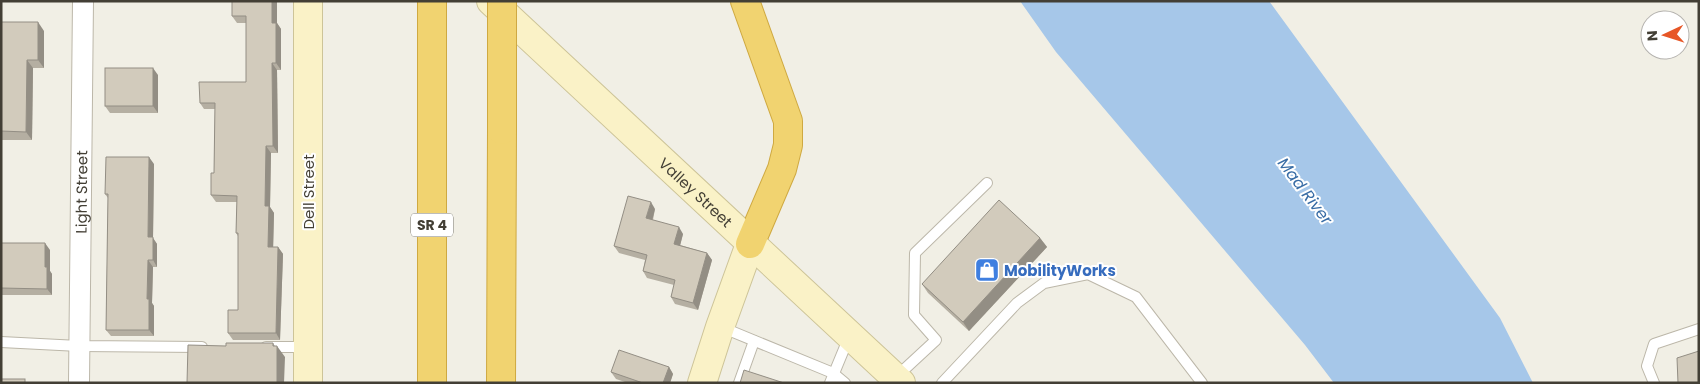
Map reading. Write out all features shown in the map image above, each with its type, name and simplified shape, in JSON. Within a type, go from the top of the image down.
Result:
[{"type":"highway","name":"SR 4","points":[[432,1],[432,383]]},
{"type":"highway","points":[[501,383],[502,1]]},
{"type":"highway","points":[[745,1],[788,121],[788,145],[782,169],[750,244]]},
{"type":"main road","name":"Dell Street","points":[[308,1],[308,383]]},
{"type":"main road","name":"Valley Street","points":[[491,1],[898,380]]},
{"type":"main road","points":[[702,383],[750,244]]},
{"type":"street","name":"Light Street","points":[[79,383],[83,1]]},
{"type":"lane","points":[[898,380],[936,340],[914,315],[915,253],[987,183]]},
{"type":"lane","points":[[942,383],[1017,302],[1044,283],[1088,274],[1136,297],[1202,383]]},
{"type":"lane","points":[[720,327],[845,383]]},
{"type":"lane","points":[[1654,383],[1647,366],[1654,344],[1699,329]]},
{"type":"lane","points":[[832,378],[849,335]]},
{"type":"lane","points":[[1,342],[79,346],[208,347]]},
{"type":"lane","points":[[738,383],[754,342]]},
{"type":"lane","points":[[258,347],[308,348]]},
{"type":"water","name":"Mad River","points":[[1020,1],[1269,1],[1500,318],[1533,383],[1334,383],[1305,345],[1056,52]]},
{"type":"building","points":[[232,1],[272,1],[272,23],[276,23],[276,63],[272,63],[273,146],[266,146],[265,206],[269,206],[268,247],[278,247],[276,333],[228,333],[228,310],[238,310],[237,196],[211,195],[211,173],[214,173],[215,103],[200,103],[199,82],[246,82],[246,16],[232,16]]},
{"type":"building","points":[[1,22],[38,22],[38,60],[27,60],[26,132],[1,131]]},
{"type":"building","points":[[105,68],[153,68],[153,106],[105,106]]},
{"type":"building","points":[[106,157],[149,157],[148,237],[153,237],[153,260],[148,260],[147,299],[149,299],[149,330],[106,330],[108,194],[105,194]]},
{"type":"building","points":[[628,196],[651,202],[646,218],[679,227],[674,244],[707,253],[693,303],[671,297],[675,280],[643,271],[647,255],[614,246]]},
{"type":"building","name":"MobilityWorks","points":[[999,200],[1040,238],[963,322],[922,284]]},
{"type":"building","points":[[1,243],[45,243],[47,289],[1,288]]},
{"type":"building","points":[[226,343],[273,343],[273,346],[277,346],[277,383],[187,383],[188,345],[226,346]]},
{"type":"building","points":[[619,350],[669,367],[663,383],[643,383],[611,372]]},
{"type":"building","points":[[1699,351],[1699,383],[1678,383],[1677,358]]},
{"type":"building","points":[[744,370],[784,383],[740,383]]},
{"type":"building","points":[[1,379],[25,379],[25,383],[1,383]]},
{"type":"place","name":"MobilityWorks","points":[[987,270]]}]
